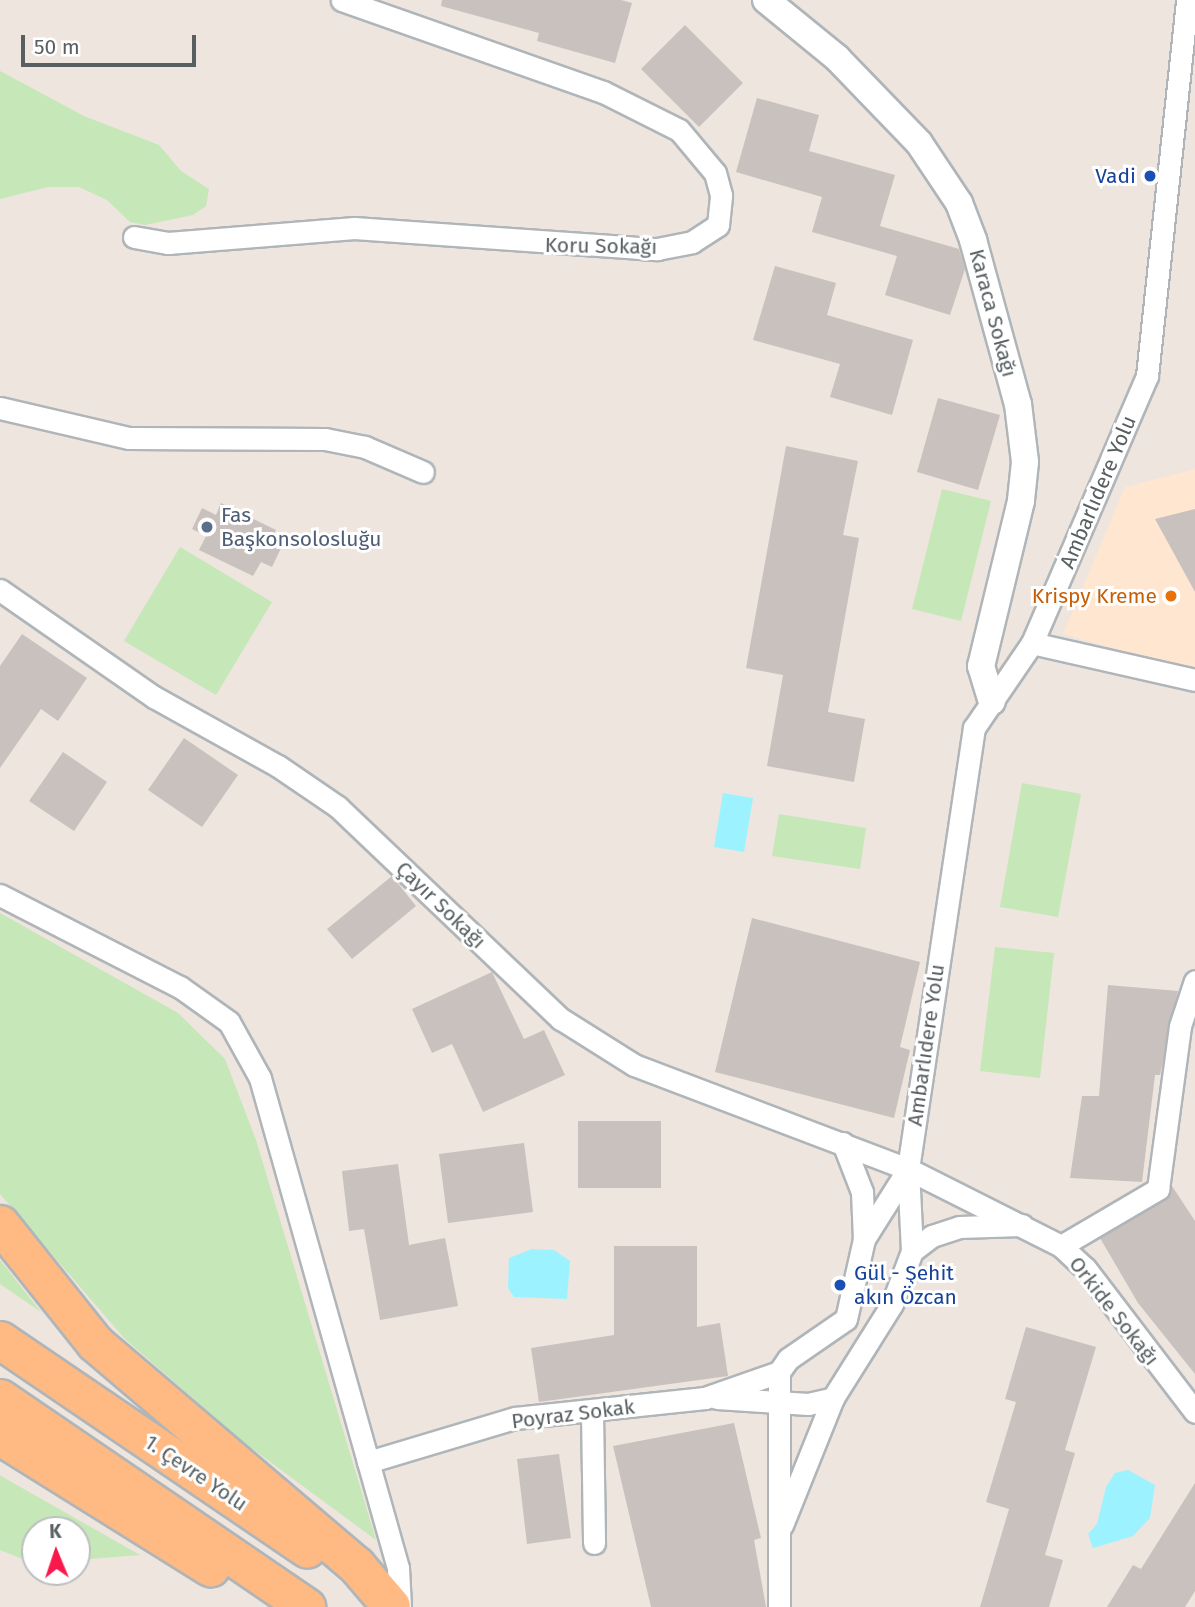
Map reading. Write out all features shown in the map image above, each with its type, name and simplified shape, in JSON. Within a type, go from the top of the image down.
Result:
[{"type":"highway","points":[[0,1224],[95,1343],[356,1565],[394,1607]]},
{"type":"highway","name":"1. Çevre Yolu","points":[[0,1340],[394,1607]]},
{"type":"highway","points":[[0,1398],[306,1607]]},
{"type":"highway","points":[[0,1436],[284,1607]]},
{"type":"street","name":"Koru Sokağı","points":[[134,237],[168,243],[354,228],[547,246],[657,249],[692,242],[718,225],[721,195],[715,173],[701,150],[668,123],[603,92],[342,0]]},
{"type":"street","name":"Karaca Sokağı","points":[[766,0],[837,58],[919,143],[959,203],[973,240],[1018,404],[1025,462],[1021,501],[981,666],[992,701]]},
{"type":"street","name":"Ambarlıdere Yolu","points":[[782,1525],[834,1398],[892,1304],[912,1251],[908,1169],[974,728],[1032,643],[1147,376],[1187,0]]},
{"type":"street","points":[[0,408],[129,438],[325,439],[365,447],[424,472]]},
{"type":"street","name":"Çayır Sokağı","points":[[0,590],[154,697],[278,766],[338,807],[561,1019],[634,1065],[908,1169]]},
{"type":"street","points":[[1032,643],[1195,680]]},
{"type":"street","points":[[0,895],[180,987],[229,1022],[260,1078],[398,1568],[394,1607]]},
{"type":"street","points":[[1061,1246],[1158,1189],[1180,1026],[1195,981]]},
{"type":"street","points":[[843,1143],[862,1192],[864,1239]]},
{"type":"street","name":"Ambarlıdere Yolu","points":[[779,1607],[782,1400],[779,1372],[788,1359],[846,1319],[864,1239],[908,1169]]},
{"type":"street","name":"Orkide Sokağı","points":[[908,1169],[1027,1225],[1061,1246],[1086,1268],[1195,1412]]},
{"type":"street","points":[[912,1251],[932,1236],[959,1227],[1027,1225]]},
{"type":"street","name":"Poyraz Sokak","points":[[368,1462],[515,1418],[705,1398],[779,1372]]},
{"type":"street","points":[[705,1398],[782,1400],[808,1404],[834,1398]]},
{"type":"street","points":[[592,1412],[594,1543]]},
{"type":"shaded area","points":[[1195,469],[1195,671],[1063,634],[1125,487]]},
{"type":"green space","points":[[0,71],[84,116],[159,145],[181,171],[209,189],[206,206],[193,215],[145,225],[130,222],[107,200],[79,187],[48,187],[0,199]]},
{"type":"green space","points":[[942,489],[991,501],[961,621],[912,609]]},
{"type":"green space","points":[[180,547],[272,602],[216,695],[124,641]]},
{"type":"green space","points":[[1022,783],[1081,794],[1058,917],[1000,907]]},
{"type":"green space","points":[[779,814],[866,828],[860,869],[772,856]]},
{"type":"green space","points":[[0,913],[178,1013],[225,1059],[256,1140],[376,1540],[243,1442],[125,1339],[0,1194]]},
{"type":"green space","points":[[995,947],[1054,953],[1040,1078],[980,1071]]},
{"type":"green space","points":[[0,1260],[41,1312],[0,1284]]},
{"type":"green space","points":[[0,1475],[72,1516],[21,1516],[21,1558],[0,1550]]},
{"type":"green space","points":[[91,1527],[140,1555],[91,1559]]},
{"type":"water","points":[[723,793],[753,798],[744,852],[714,847]]},
{"type":"water","points":[[532,1249],[554,1250],[570,1261],[567,1299],[514,1297],[508,1288],[509,1258]]},
{"type":"water","points":[[1128,1470],[1155,1485],[1150,1518],[1133,1536],[1093,1548],[1088,1534],[1097,1524],[1106,1487],[1115,1473]]},
{"type":"building","points":[[442,0],[621,0],[632,3],[615,63],[537,41],[539,33],[441,6]]},
{"type":"building","points":[[685,25],[743,83],[699,127],[641,69]]},
{"type":"building","points":[[757,98],[819,115],[809,151],[895,175],[880,226],[959,249],[965,269],[950,315],[885,295],[897,256],[812,232],[822,197],[736,172]]},
{"type":"building","points":[[775,266],[836,283],[827,315],[913,340],[892,415],[830,397],[840,364],[753,340]]},
{"type":"building","points":[[938,398],[1000,415],[978,490],[917,472]]},
{"type":"building","points":[[786,446],[858,461],[843,535],[859,538],[828,712],[865,719],[854,782],[767,766],[783,675],[746,668]]},
{"type":"building","points":[[221,503],[276,530],[271,541],[282,546],[272,567],[261,562],[253,576],[199,550],[206,536],[192,529],[202,508],[216,515]]},
{"type":"building","points":[[1195,509],[1195,592],[1155,519]]},
{"type":"building","points":[[22,634],[87,678],[58,721],[41,709],[0,768],[0,666]]},
{"type":"building","points":[[184,738],[238,775],[202,827],[148,790]]},
{"type":"building","points":[[63,752],[107,782],[74,831],[29,801]]},
{"type":"building","points":[[392,876],[416,906],[352,959],[327,929]]},
{"type":"building","points":[[752,918],[920,962],[900,1047],[910,1050],[894,1118],[715,1072]]},
{"type":"building","points":[[492,972],[524,1039],[544,1030],[565,1075],[483,1112],[452,1044],[432,1053],[412,1009]]},
{"type":"building","points":[[1108,985],[1178,991],[1160,1075],[1155,1075],[1142,1182],[1070,1178],[1082,1096],[1099,1096]]},
{"type":"building","points":[[578,1121],[661,1121],[661,1188],[578,1188]]},
{"type":"building","points":[[524,1143],[533,1212],[448,1223],[439,1154]]},
{"type":"building","points":[[398,1164],[409,1245],[445,1238],[458,1306],[380,1320],[364,1229],[349,1231],[342,1171]]},
{"type":"building","points":[[1172,1186],[1195,1221],[1195,1374],[1138,1303],[1100,1238],[1165,1200]]},
{"type":"building","points":[[614,1246],[697,1246],[697,1327],[720,1323],[728,1376],[539,1402],[531,1348],[614,1335]]},
{"type":"building","points":[[1026,1327],[1096,1347],[1065,1450],[1075,1453],[1045,1555],[1063,1560],[1049,1607],[980,1607],[1009,1509],[986,1502],[1016,1402],[1005,1399]]},
{"type":"building","points":[[734,1423],[761,1538],[754,1540],[766,1607],[651,1607],[613,1446]]},
{"type":"building","points":[[559,1454],[571,1538],[527,1544],[517,1459]]},
{"type":"building","points":[[1195,1483],[1195,1591],[1185,1607],[1107,1607],[1133,1565],[1141,1569]]},
{"type":"place","name":"Vadi","points":[[1150,176]]},
{"type":"place","name":"Fas Başkonsolosluğu","points":[[207,527]]},
{"type":"place","name":"Krispy Kreme","points":[[1171,596]]},
{"type":"place","name":"Gül - Şehit akın Özcan","points":[[840,1285]]}]
